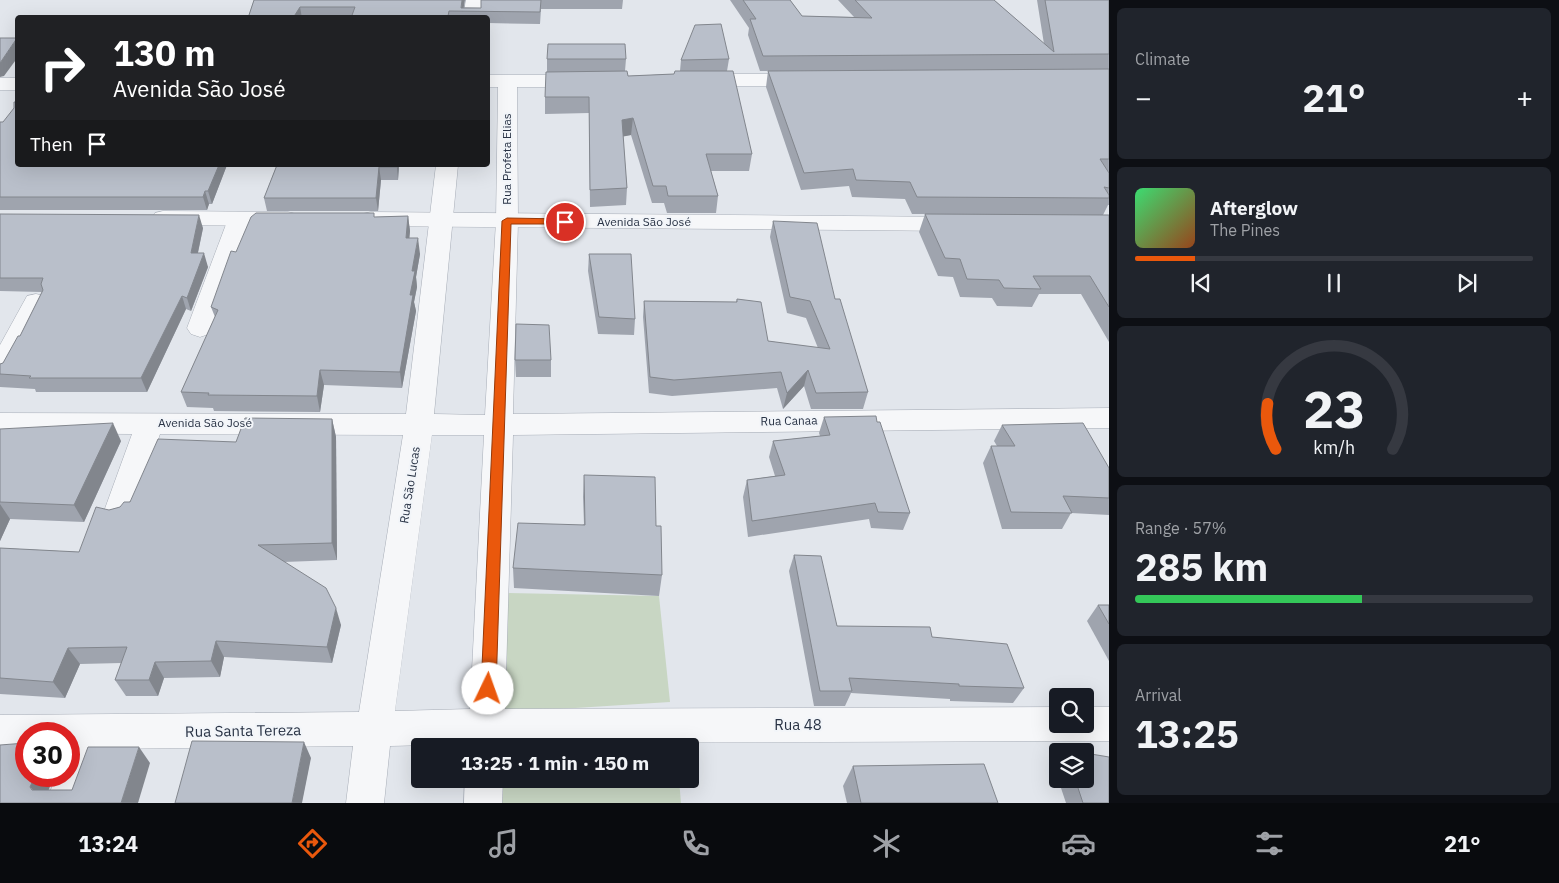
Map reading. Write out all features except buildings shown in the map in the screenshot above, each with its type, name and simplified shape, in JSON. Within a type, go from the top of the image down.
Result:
[{"type":"street","points":[[472,15],[474,0]]},
{"type":"street","points":[[675,80],[823,79]]},
{"type":"street","points":[[498,81],[596,81]]},
{"type":"street","name":"Rua Profeta Elias","points":[[486,736],[507,221],[498,81]]},
{"type":"street","points":[[0,84],[15,84]]},
{"type":"street","name":"Rua São Lucas","points":[[365,803],[373,729],[419,424],[439,220],[447,167]]},
{"type":"street","points":[[139,218],[305,219]]},
{"type":"street","points":[[200,328],[238,219]]},
{"type":"street","name":"Avenida São José","points":[[353,219],[981,224]]},
{"type":"street","points":[[0,369],[36,302]]},
{"type":"street","name":"Rua Canaa","points":[[500,425],[1109,418]]},
{"type":"street","name":"Avenida São José","points":[[0,423],[500,425]]},
{"type":"street","points":[[118,514],[150,423]]},
{"type":"street","name":"Rua 48","points":[[486,736],[1109,724]]},
{"type":"street","name":"Rua Santa Tereza","points":[[0,732],[373,729],[486,736]]},
{"type":"street","points":[[65,803],[90,732]]},
{"type":"street","points":[[483,803],[484,788]]},
{"type":"green space","points":[[508,593],[659,596],[670,702],[495,713]]},
{"type":"green space","points":[[503,788],[680,788],[681,803],[502,803]]},
{"type":"route","points":[[488,689],[507,221],[565,222]]}]
